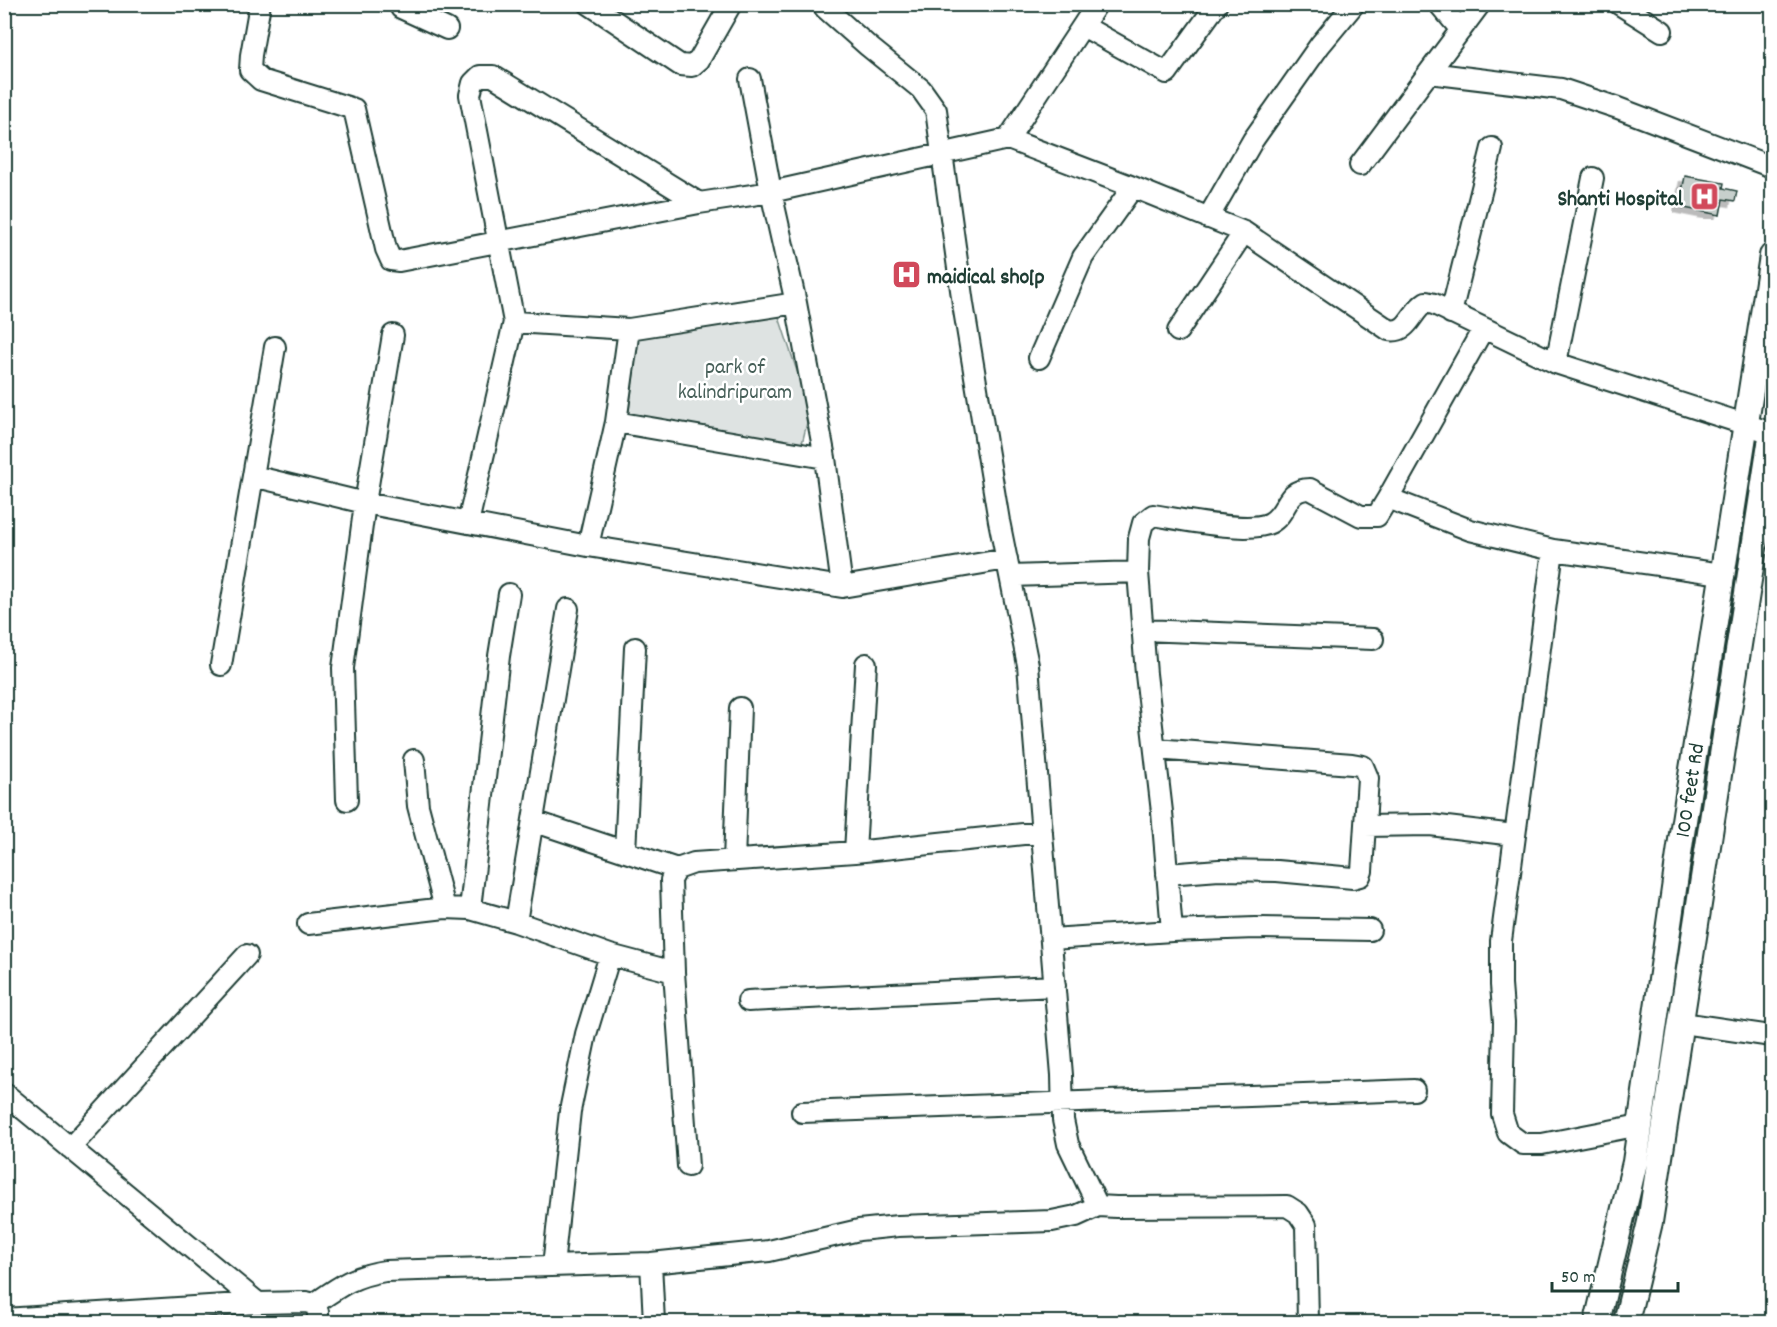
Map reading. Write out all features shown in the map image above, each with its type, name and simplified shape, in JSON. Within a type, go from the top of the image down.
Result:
[{"type":"main road","name":"100 feet Rd","points":[[1597,1323],[1635,1161],[1681,840],[1773,256]]},
{"type":"main road","points":[[1626,1323],[1650,1222],[1772,432]]},
{"type":"street","points":[[260,4],[250,70],[261,80],[354,109],[357,114],[386,249],[391,260],[399,261],[699,203],[771,192],[1008,139],[1244,232],[1389,330],[1397,331],[1404,327],[1420,306],[1426,302],[1434,304],[1556,363],[1772,432]]},
{"type":"street","points":[[589,4],[680,65],[692,66],[699,60],[731,4]]},
{"type":"street","points":[[824,4],[825,8],[868,46],[921,89],[936,110],[963,303],[1028,665],[1062,1075],[1063,1120],[1068,1144],[1098,1206]]},
{"type":"street","points":[[1008,139],[1097,4]]},
{"type":"street","points":[[1083,26],[1167,73],[1217,4]]},
{"type":"street","points":[[1208,218],[1253,140],[1320,45],[1354,4]]},
{"type":"street","points":[[1439,4],[1461,30]]},
{"type":"street","points":[[1360,165],[1480,4]]},
{"type":"street","points":[[1619,4],[1662,31]]},
{"type":"street","points":[[399,6],[447,29]]},
{"type":"street","points":[[1429,73],[1561,90],[1618,108],[1773,167]]},
{"type":"street","points":[[468,523],[514,322],[470,95],[473,83],[480,76],[493,76],[699,203]]},
{"type":"street","points":[[750,79],[825,458],[842,587]]},
{"type":"street","points":[[1451,313],[1492,148]]},
{"type":"street","points":[[1556,363],[1593,178]]},
{"type":"street","points":[[1039,358],[1083,257],[1133,187]]},
{"type":"street","points":[[1178,331],[1244,232]]},
{"type":"street","points":[[514,322],[629,329],[796,303]]},
{"type":"street","points":[[588,546],[616,422],[629,329]]},
{"type":"street","points":[[1172,931],[1142,630],[1138,572],[1143,523],[1154,515],[1239,526],[1257,526],[1269,523],[1280,516],[1293,493],[1303,489],[1310,489],[1361,516],[1368,518],[1377,516],[1483,329]]},
{"type":"street","points":[[347,801],[343,668],[365,503],[393,335]]},
{"type":"street","points":[[221,665],[275,347]]},
{"type":"street","points":[[616,422],[825,458]]},
{"type":"street","points":[[253,476],[365,503],[588,546],[842,587],[1009,568],[1138,572]]},
{"type":"street","points":[[1388,498],[1470,530],[1553,550],[1722,574]]},
{"type":"street","points":[[1553,550],[1501,941],[1504,1022],[1502,1114],[1508,1133],[1522,1143],[1542,1144],[1640,1125]]},
{"type":"street","points":[[470,909],[499,656],[509,594]]},
{"type":"street","points":[[516,922],[568,609]]},
{"type":"street","points":[[1142,630],[1372,639]]},
{"type":"street","points":[[625,852],[635,648]]},
{"type":"street","points":[[855,852],[866,664]]},
{"type":"street","points":[[734,860],[740,708]]},
{"type":"street","points":[[1155,749],[1352,764],[1363,766],[1368,778],[1360,876],[1353,878],[1277,871],[1219,870],[1167,874]]},
{"type":"street","points":[[414,760],[418,806],[445,908]]},
{"type":"street","points":[[533,821],[677,869],[694,863],[855,852],[1042,832]]},
{"type":"street","points":[[1365,826],[1430,825],[1514,835]]},
{"type":"street","points":[[677,869],[671,880],[674,972],[688,1166]]},
{"type":"street","points":[[308,924],[445,908],[470,909],[516,922],[610,955],[674,972]]},
{"type":"street","points":[[1051,939],[1255,928],[1370,930]]},
{"type":"street","points":[[70,1148],[247,955]]},
{"type":"street","points":[[553,1266],[570,1111],[586,1034],[610,955]]},
{"type":"street","points":[[748,1001],[1055,986]]},
{"type":"street","points":[[1682,1023],[1773,1036]]},
{"type":"street","points":[[802,1112],[1414,1090]]},
{"type":"street","points":[[4,1093],[258,1303]]},
{"type":"street","points":[[4,1319],[145,1317],[258,1303],[306,1302],[316,1313],[341,1285],[362,1275],[385,1271],[651,1263],[769,1251],[859,1230],[898,1226],[1052,1221],[1076,1216],[1098,1206],[1287,1206],[1298,1213],[1306,1225],[1308,1323]]},
{"type":"street","points":[[651,1263],[654,1323]]},
{"type":"green space","name":"park of kalindripuram","points":[[777,311],[810,410],[800,452],[628,418],[639,334]]},
{"type":"building","points":[[1685,176],[1724,183],[1723,188],[1737,191],[1735,201],[1723,199],[1720,215],[1679,207]]},
{"type":"place","name":"Shanti Hospital","points":[[1704,197]]},
{"type":"place","name":"maidical sho[p","points":[[906,275]]}]
